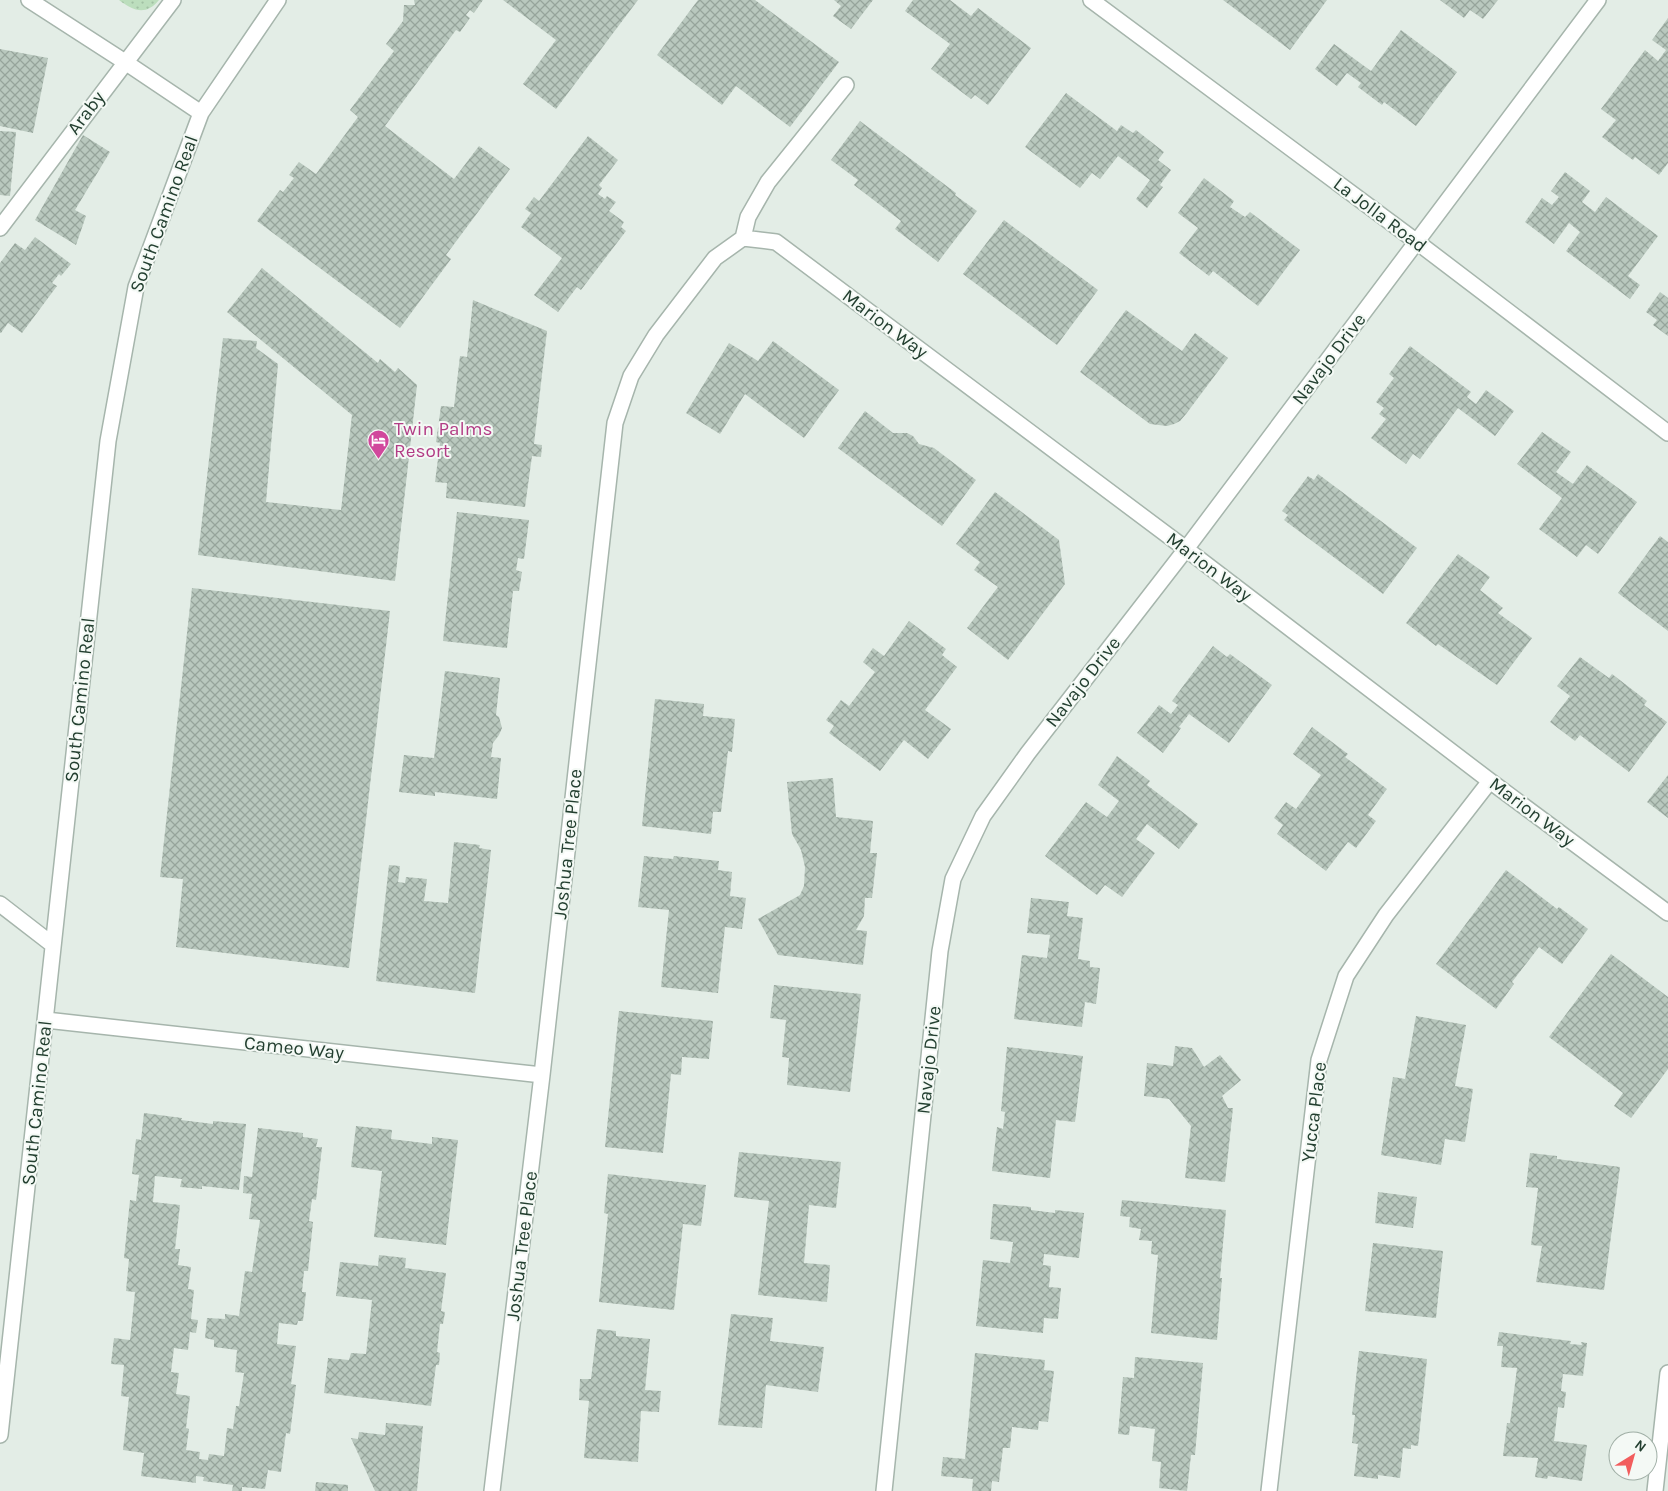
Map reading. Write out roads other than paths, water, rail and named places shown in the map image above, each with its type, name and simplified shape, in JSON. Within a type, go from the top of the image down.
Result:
[{"type":"street","points":[[29,0],[201,113]]},
{"type":"street","name":"Araby","points":[[0,228],[173,0]]},
{"type":"street","name":"South Camino Real","points":[[0,1435],[108,441],[136,286],[201,113],[278,0]]},
{"type":"street","name":"La Jolla Road","points":[[1091,0],[1417,242],[1668,433]]},
{"type":"street","name":"Navajo Drive","points":[[884,1491],[939,961],[953,879],[983,816],[1028,753],[1186,549],[1598,0]]},
{"type":"street","points":[[743,238],[748,217],[768,182],[846,85]]},
{"type":"street","name":"Marion Way","points":[[743,238],[776,242],[1186,549],[1490,781],[1668,913]]},
{"type":"street","name":"Joshua Tree Place","points":[[492,1491],[542,1076],[615,424],[631,376],[656,335],[715,258],[743,238]]},
{"type":"street","name":"Yucca Place","points":[[1269,1491],[1319,1060],[1346,976],[1386,915],[1490,781]]},
{"type":"street","points":[[0,904],[53,945]]},
{"type":"street","name":"Cameo Way","points":[[46,1020],[542,1076]]},
{"type":"street","points":[[1655,1491],[1668,1373]]},
{"type":"place","name":"Twin Palms Resort","points":[[378,459]]}]
